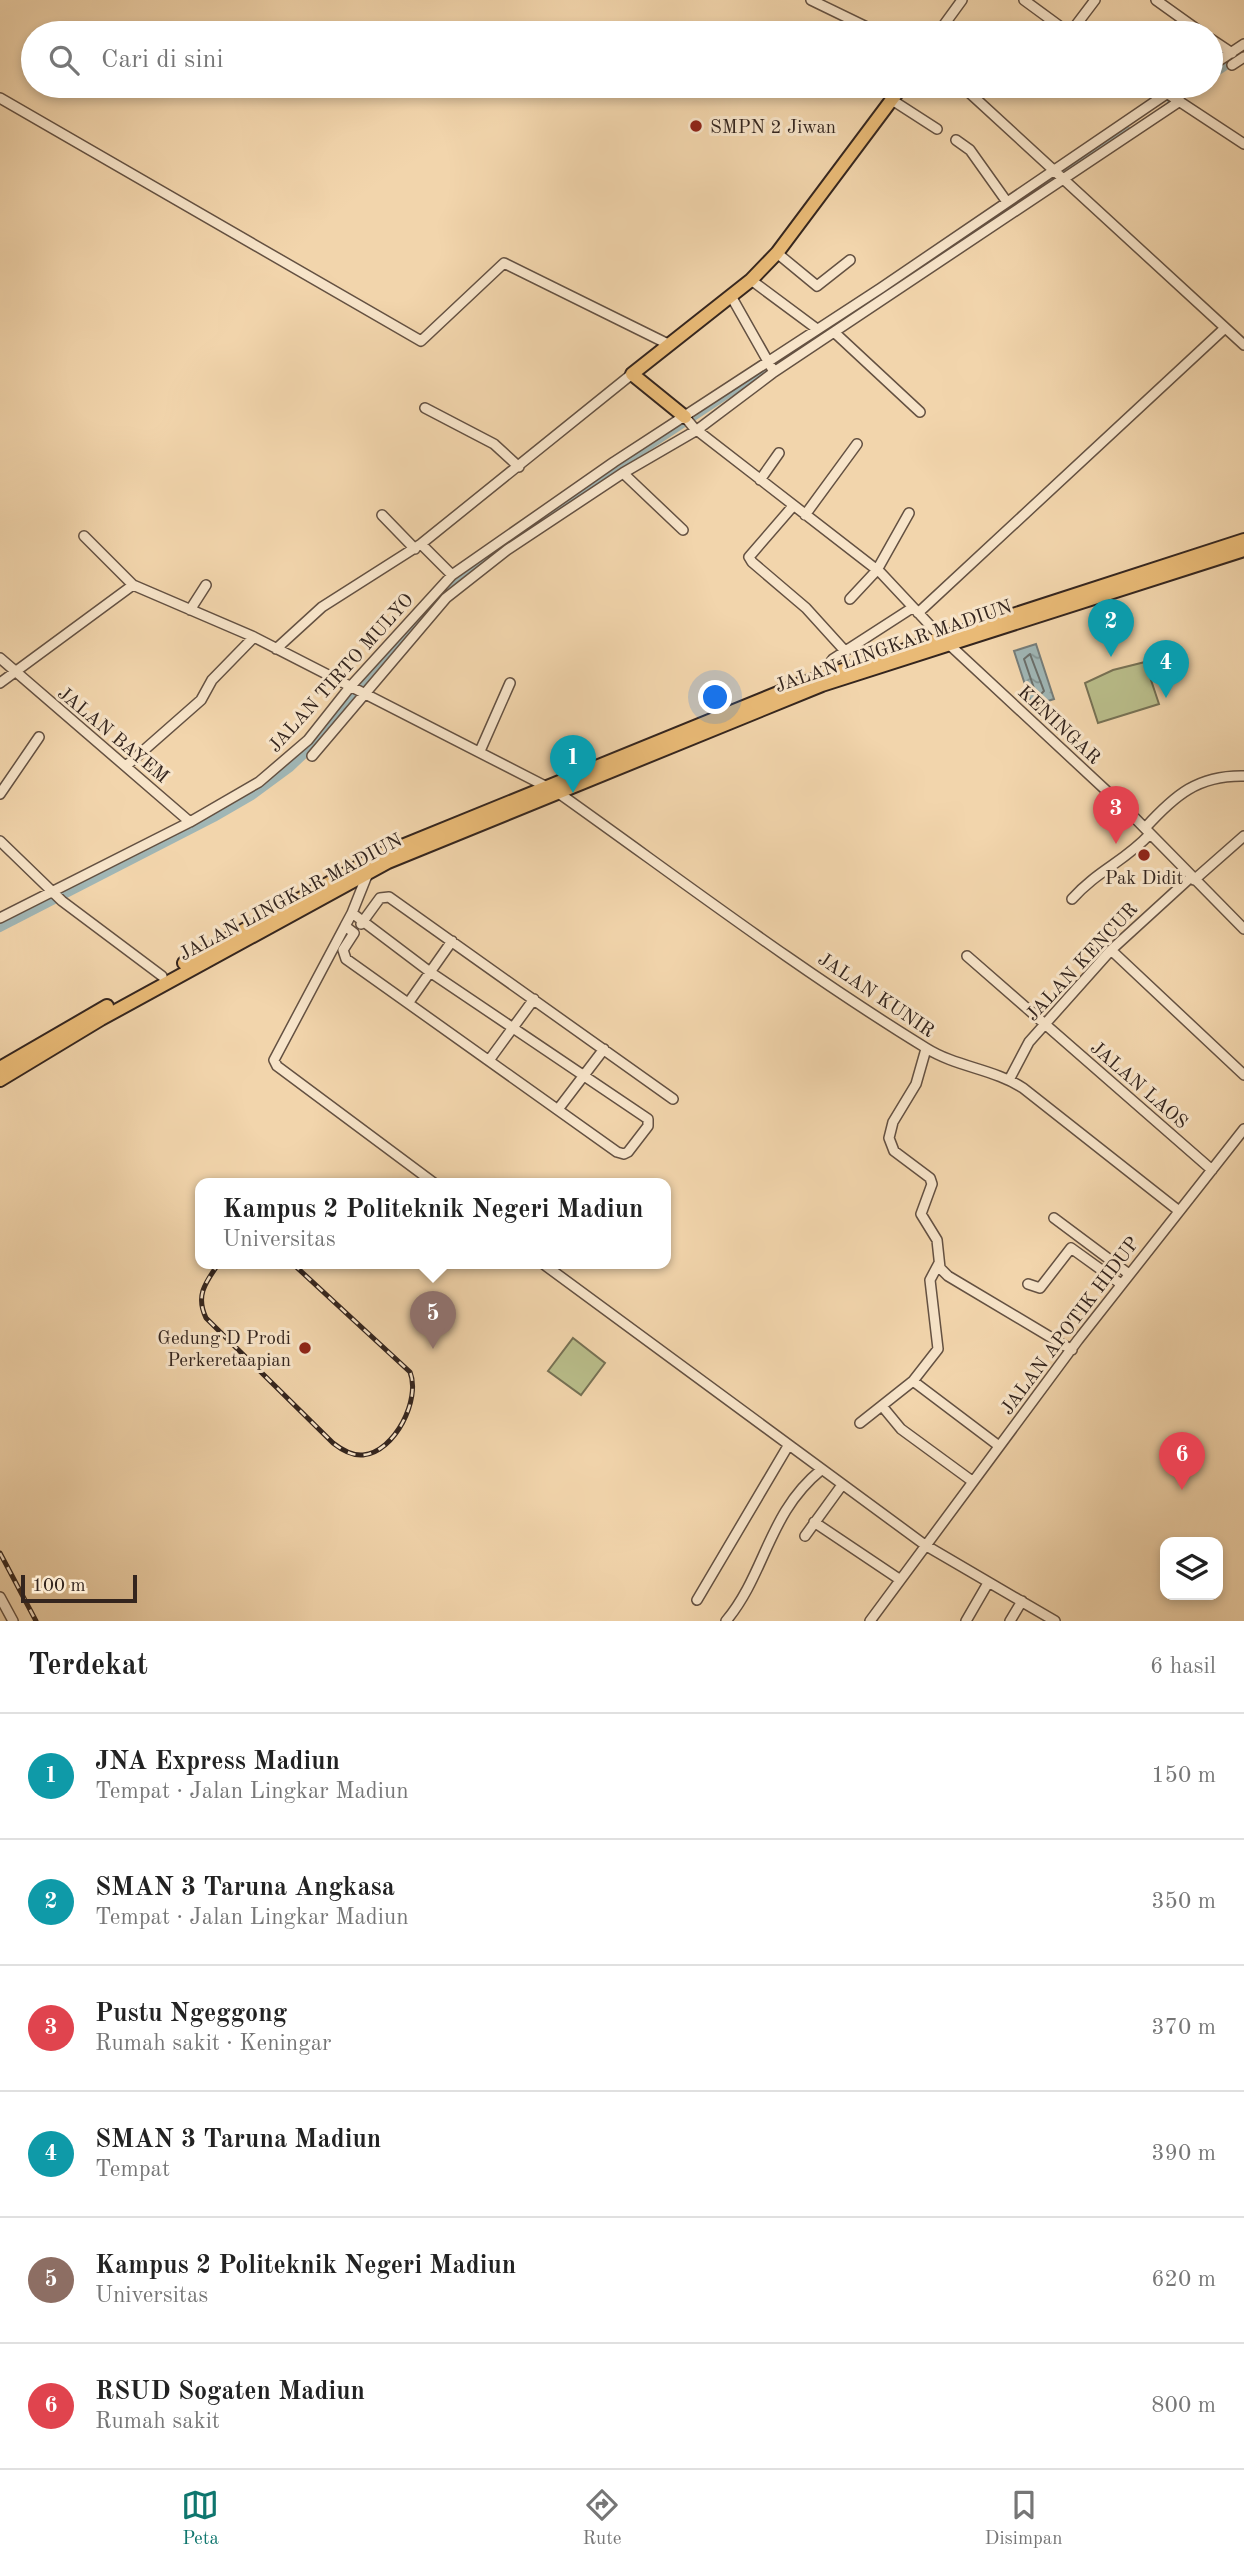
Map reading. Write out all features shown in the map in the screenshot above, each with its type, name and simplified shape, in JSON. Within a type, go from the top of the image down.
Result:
[{"type":"main road","points":[[685,416],[632,374],[751,280],[777,253],[892,100]]},
{"type":"main road","name":"JALAN LINGKAR MADIUN","points":[[1093,594],[1244,540]]},
{"type":"main road","name":"JALAN LINGKAR MADIUN","points":[[0,1069],[25,1061],[369,871],[555,791],[821,681],[944,640],[1244,550]]},
{"type":"main road","name":"JALAN LINGKAR MADIUN","points":[[0,1080],[25,1061],[162,976],[380,855],[555,791]]},
{"type":"street","points":[[811,0],[824,3],[857,21]]},
{"type":"street","points":[[947,21],[962,0]]},
{"type":"street","points":[[1024,0],[1053,21]]},
{"type":"street","points":[[1078,21],[1095,0]]},
{"type":"street","points":[[1156,0],[1185,21]]},
{"type":"street","points":[[1223,59],[1244,44]]},
{"type":"street","points":[[1223,47],[1232,53]]},
{"type":"street","points":[[1232,65],[1244,58]]},
{"type":"street","points":[[0,98],[421,341],[504,263],[668,344]]},
{"type":"street","points":[[975,98],[1244,345]]},
{"type":"street","points":[[312,756],[446,598],[507,550],[695,429],[817,329],[1161,98]]},
{"type":"street","points":[[1176,98],[1244,144]]},
{"type":"street","points":[[892,100],[937,129]]},
{"type":"street","points":[[770,366],[834,332],[1179,100]]},
{"type":"street","points":[[956,140],[970,150],[1007,202]]},
{"type":"street","points":[[777,253],[817,286],[849,260]]},
{"type":"street","points":[[751,280],[817,329]]},
{"type":"street","points":[[731,296],[770,366]]},
{"type":"street","points":[[821,681],[833,659],[915,610],[1225,328]]},
{"type":"street","points":[[834,332],[920,412]]},
{"type":"street","name":"JALAN TIRTO MULYO","points":[[0,918],[190,822],[249,789],[286,761],[314,733],[452,575],[685,416],[770,366]]},
{"type":"street","points":[[276,649],[322,607],[418,546],[632,374]]},
{"type":"street","points":[[425,408],[494,444],[519,467]]},
{"type":"street","name":"KENINGAR","points":[[685,416],[695,429],[877,570],[944,640],[1148,831],[1244,929]]},
{"type":"street","points":[[806,515],[857,444]]},
{"type":"street","points":[[760,480],[779,453]]},
{"type":"street","points":[[623,473],[683,530]]},
{"type":"street","points":[[793,506],[749,557],[806,608],[845,651]]},
{"type":"street","points":[[850,599],[877,570],[909,513]]},
{"type":"street","points":[[382,515],[452,575]]},
{"type":"street","points":[[0,683],[132,585],[84,537]]},
{"type":"street","points":[[190,610],[205,584]]},
{"type":"street","name":"JALAN KUNIR","points":[[132,585],[254,637],[555,791],[788,956],[926,1049],[948,1060],[1009,1080],[1047,1106],[1179,1211]]},
{"type":"street","points":[[126,766],[201,700],[212,680],[254,637]]},
{"type":"street","name":"JALAN BAYEM","points":[[0,658],[190,822]]},
{"type":"street","points":[[480,751],[510,683]]},
{"type":"street","points":[[0,794],[38,737]]},
{"type":"street","points":[[1072,899],[1092,877],[1120,862],[1183,793],[1202,780],[1214,776],[1244,776]]},
{"type":"street","name":"JALAN KENCUR","points":[[1009,1080],[1029,1042],[1111,950],[1244,836]]},
{"type":"street","points":[[0,841],[62,901],[162,976]]},
{"type":"street","points":[[369,871],[352,913],[274,1060],[277,1066],[427,1178]]},
{"type":"street","points":[[352,913],[363,921],[430,972],[648,1119],[648,1126],[628,1152],[621,1154],[344,957],[343,950],[354,933],[363,921],[380,898],[389,897],[673,1099]]},
{"type":"street","points":[[345,926],[354,933]]},
{"type":"street","points":[[409,1002],[452,942]]},
{"type":"street","points":[[1111,950],[1244,1075]]},
{"type":"street","name":"JALAN LAOS","points":[[967,956],[1212,1170]]},
{"type":"street","points":[[490,1059],[534,999]]},
{"type":"street","points":[[559,1108],[604,1049]]},
{"type":"street","points":[[926,1049],[916,1084],[893,1122],[889,1138],[894,1151],[930,1178],[932,1184],[921,1214],[937,1240],[939,1263],[948,1276],[1072,1350]]},
{"type":"street","name":"JALAN APOTIK HIDUP","points":[[870,1621],[972,1480],[1121,1284],[1244,1129]]},
{"type":"street","points":[[1054,1218],[1129,1274]]},
{"type":"street","points":[[1028,1284],[1040,1288],[1071,1248],[1121,1284]]},
{"type":"street","points":[[860,1423],[913,1381],[938,1349],[930,1280],[939,1263]]},
{"type":"street","points":[[550,1269],[925,1545],[1055,1621]]},
{"type":"street","points":[[913,1381],[999,1446]]},
{"type":"street","points":[[882,1406],[901,1429],[972,1480]]},
{"type":"street","points":[[697,1600],[788,1446]]},
{"type":"street","points":[[734,1620],[782,1515],[821,1470]]},
{"type":"street","points":[[805,1536],[842,1485]]},
{"type":"street","points":[[814,1522],[899,1579]]},
{"type":"street","points":[[966,1621],[988,1583]]},
{"type":"street","points":[[0,1597],[13,1621]]},
{"type":"street","points":[[1010,1621],[1022,1601]]},
{"type":"green space","points":[[1145,662],[1159,704],[1098,723],[1085,683],[1113,670]]},
{"type":"green space","points":[[573,1338],[605,1363],[581,1395],[548,1371]]},
{"type":"water","points":[[1036,644],[1054,699],[1032,706],[1014,651]]},
{"type":"waterway","points":[[1223,68],[1235,60]]},
{"type":"waterway","points":[[1171,102],[1177,98]]},
{"type":"waterway","points":[[622,464],[1128,131]]},
{"type":"waterway","points":[[0,928],[214,818],[252,796],[290,768],[324,736],[364,682],[447,589],[473,567],[625,462]]},
{"type":"railway","points":[[215,1269],[203,1289],[202,1302],[206,1318],[333,1443],[355,1455],[375,1452],[395,1435],[403,1422],[412,1396],[410,1372],[298,1269]]},
{"type":"railway","points":[[0,1553],[36,1621]]},
{"type":"place","name":"SMPN 2 Jiwan","points":[[696,126]]},
{"type":"place","name":"SMAN 3 Taruna Angkasa","points":[[1111,657]]},
{"type":"place","name":"SMAN 3 Taruna Madiun","points":[[1166,698]]},
{"type":"place","name":"JNA Express Madiun","points":[[573,793]]},
{"type":"place","name":"Pustu Ngeggong","points":[[1116,844]]},
{"type":"place","name":"Pak Didit","points":[[1144,855]]},
{"type":"place","name":"Gedung D Prodi Perkeretaapian","points":[[305,1348]]},
{"type":"place","name":"Kampus 2 Politeknik Negeri Madiun","points":[[433,1349]]},
{"type":"place","name":"RSUD Sogaten Madiun","points":[[1182,1490]]}]
